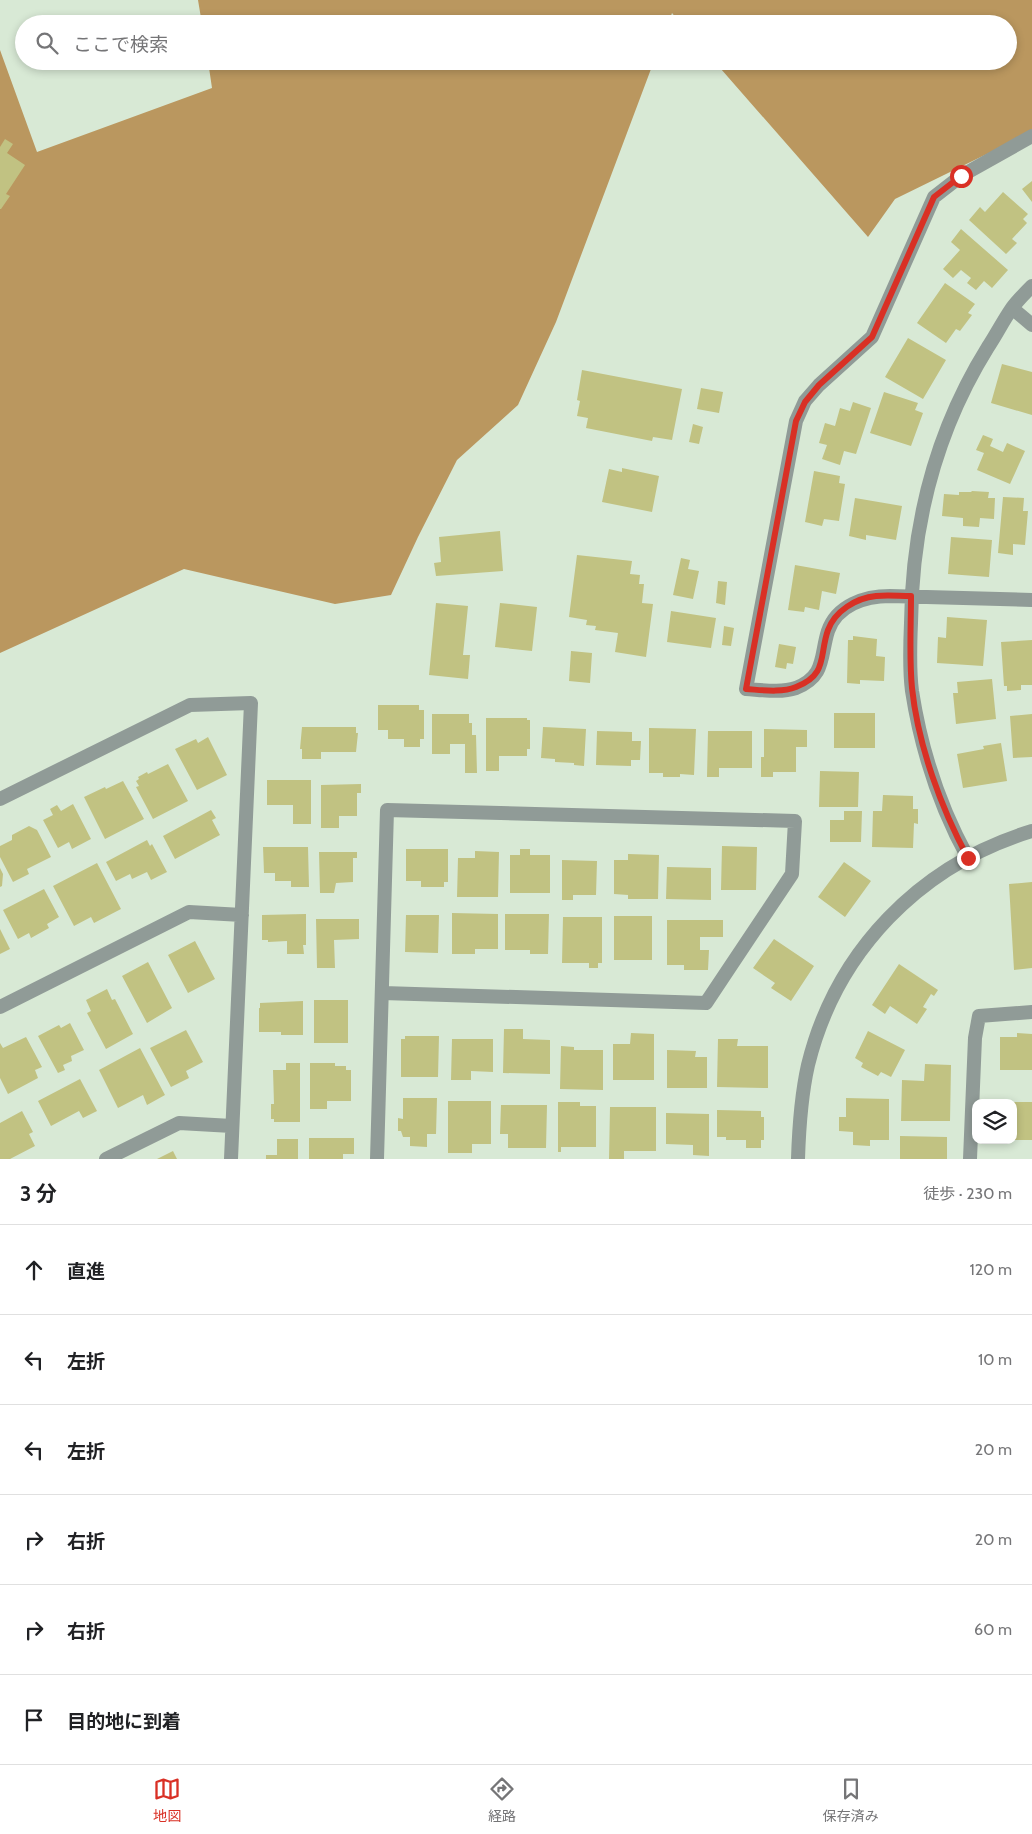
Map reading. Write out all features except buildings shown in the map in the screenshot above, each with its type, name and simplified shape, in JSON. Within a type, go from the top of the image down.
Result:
[{"type":"street","points":[[1032,136],[961,176],[934,197],[872,337],[819,385],[805,402],[796,421],[746,689],[782,690],[806,683],[821,665],[828,629],[839,613],[855,602],[875,596],[1032,600]]},
{"type":"street","points":[[968,858],[951,828],[928,760],[917,721],[912,689],[910,656],[911,596],[918,532],[934,461],[950,418],[970,377],[1012,308],[1032,286]]},
{"type":"street","points":[[1012,308],[1032,325]]},
{"type":"street","points":[[0,799],[190,705],[251,703],[231,1159]]},
{"type":"street","points":[[376,1159],[383,993],[387,810],[795,821],[792,874],[706,1003],[383,993]]},
{"type":"street","points":[[798,1159],[802,1099],[808,1065],[818,1031],[832,999],[849,968],[869,939],[915,892],[968,858],[1008,838],[1032,831]]},
{"type":"street","points":[[0,1007],[189,912],[242,915]]},
{"type":"street","points":[[970,1159],[976,1038],[979,1016],[1032,1012]]},
{"type":"street","points":[[106,1159],[179,1123],[232,1126]]},
{"type":"shaded area","points":[[198,0],[1032,0],[1032,132],[895,199],[868,237],[722,70],[1017,70],[1017,15],[674,15],[672,13],[671,15],[200,15]]},
{"type":"shaded area","points":[[0,50],[37,152],[212,88],[209,70],[651,70],[556,322],[518,405],[457,460],[391,595],[335,604],[184,569],[0,653]]},
{"type":"route","points":[[961,176],[934,197],[912,251],[872,337],[819,385],[805,402],[796,421],[746,689],[782,690],[806,683],[821,665],[828,629],[839,613],[849,605],[875,596],[911,596],[910,656],[912,689],[917,721],[951,828],[968,858]]}]
